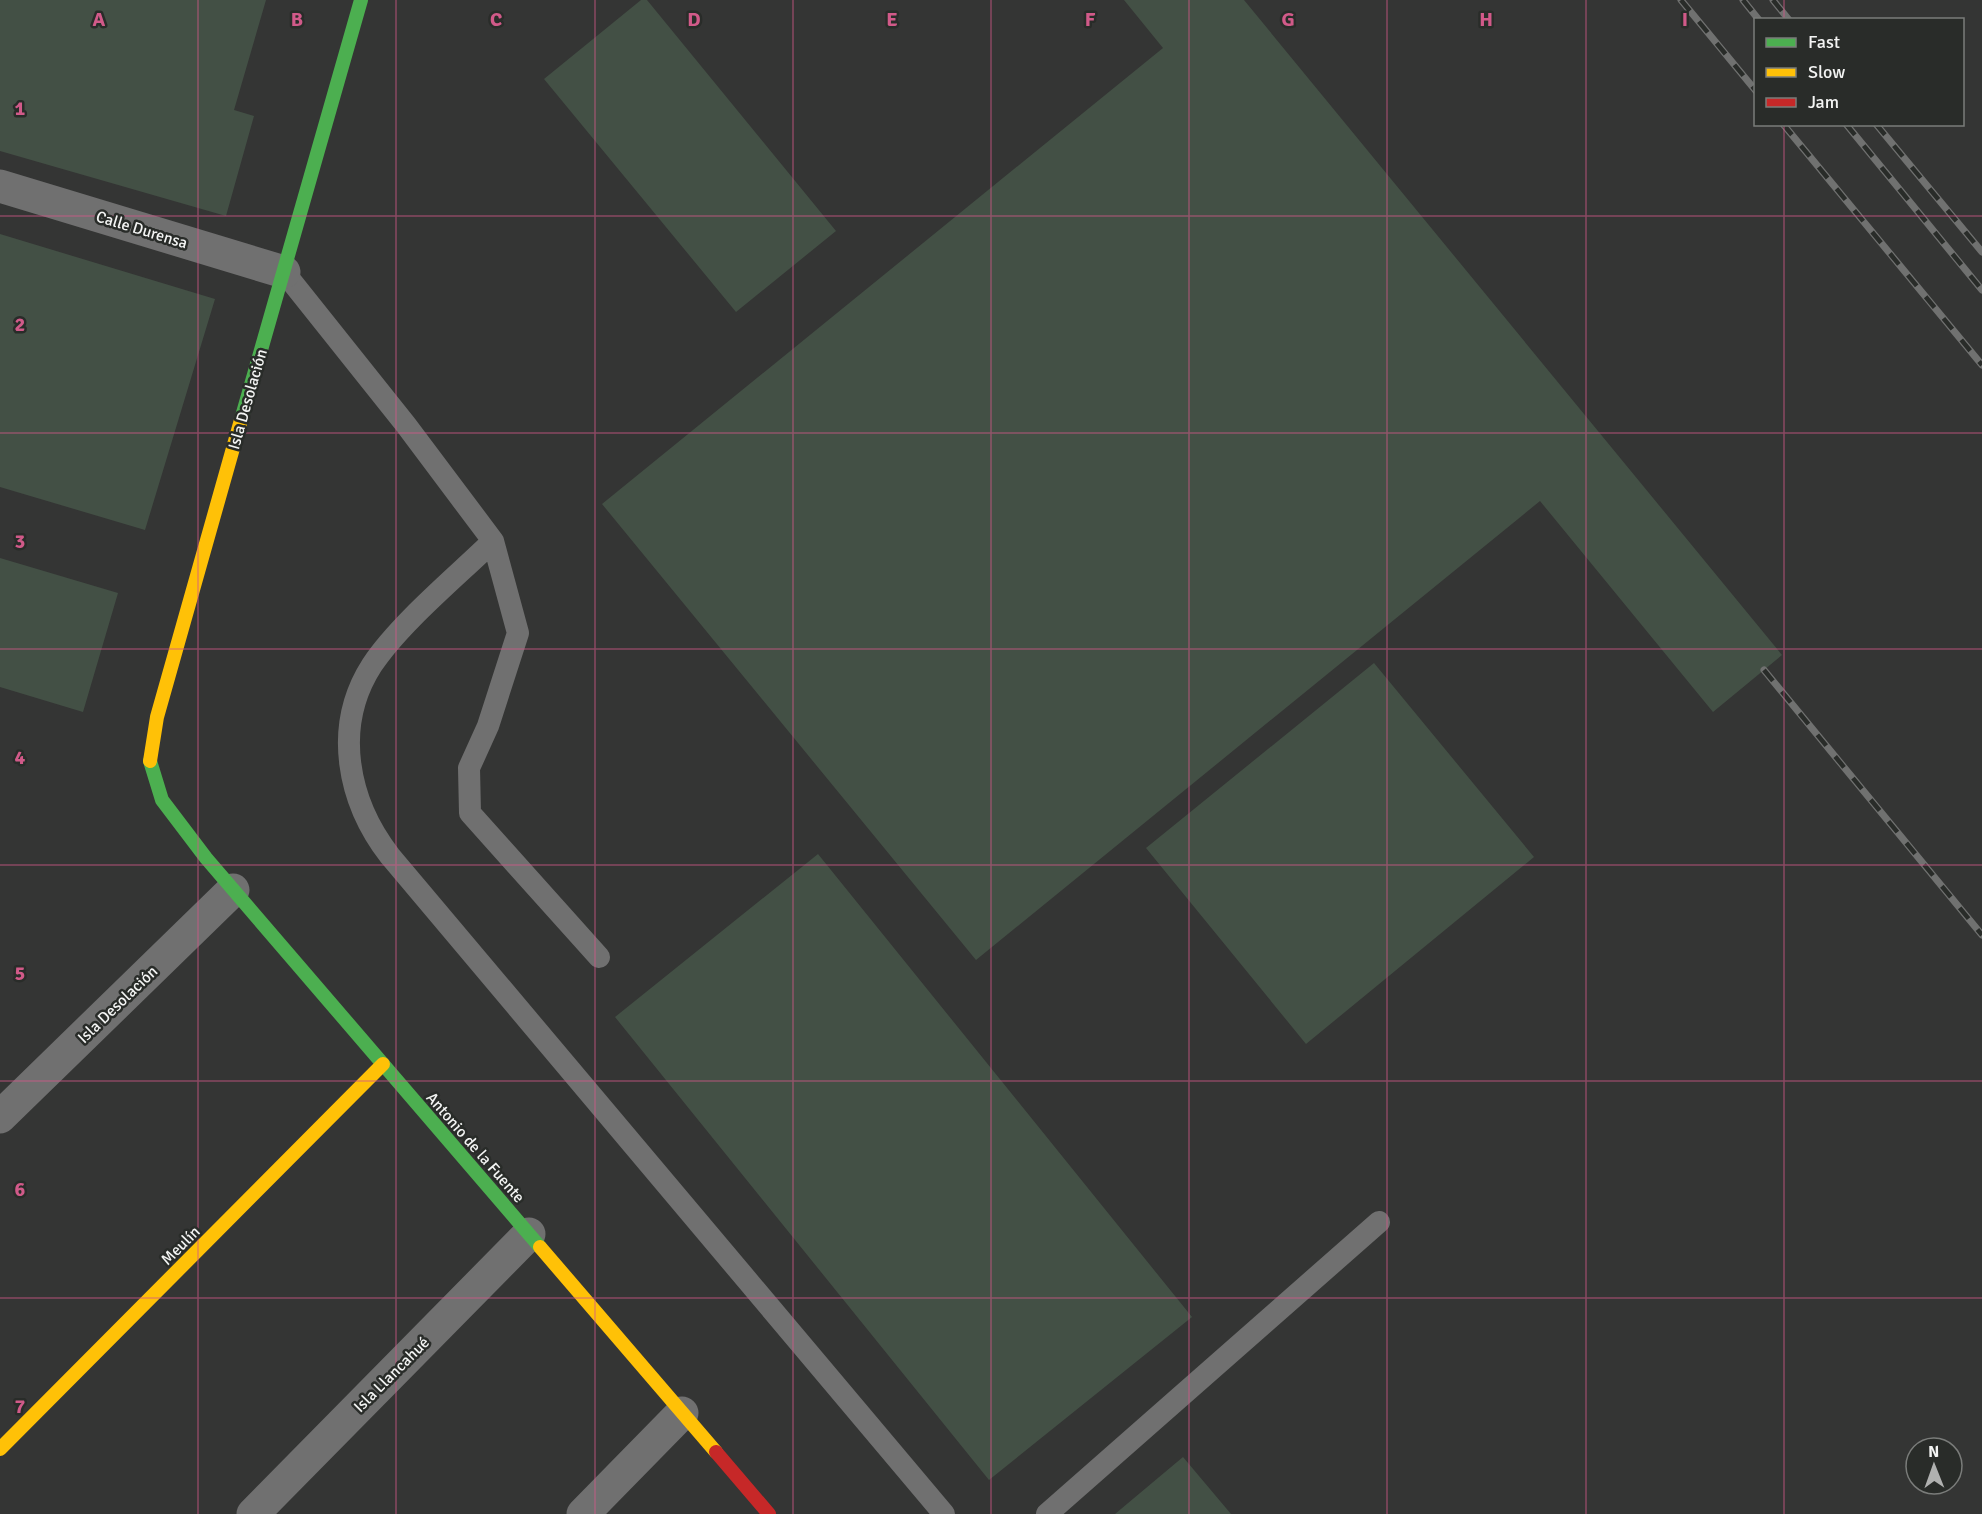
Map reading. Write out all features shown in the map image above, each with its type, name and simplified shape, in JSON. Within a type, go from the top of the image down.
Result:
[{"type":"street","name":"Isla Desolación","points":[[162,800],[150,761],[157,717],[361,0]]},
{"type":"street","name":"Calle Durensa","points":[[0,186],[284,273]]},
{"type":"street","name":"Antonio de la Fuente","points":[[162,800],[233,890],[769,1514]]},
{"type":"street","name":"Isla Desolación","points":[[0,1117],[233,890]]},
{"type":"street","name":"Meulín","points":[[0,1449],[383,1064]]},
{"type":"street","name":"Isla Llancahué","points":[[253,1514],[529,1234]]},
{"type":"street","points":[[583,1514],[682,1413]]},
{"type":"lane","points":[[284,273],[406,425],[493,541],[518,633],[488,726],[469,768],[470,813],[599,957]]},
{"type":"lane","points":[[493,541],[389,643],[371,667],[358,694],[351,724],[349,753],[352,782],[360,809],[373,834],[390,856],[944,1514]]},
{"type":"lane","points":[[1047,1514],[1379,1222]]},
{"type":"building","points":[[0,0],[266,0],[234,110],[254,116],[226,216],[0,151]]},
{"type":"building","points":[[641,0],[647,0],[836,231],[736,312],[544,79]]},
{"type":"building","points":[[1124,0],[1244,0],[1782,655],[1713,712],[1540,501],[976,960],[602,504],[1163,48]]},
{"type":"building","points":[[0,234],[215,299],[145,530],[0,487]]},
{"type":"building","points":[[0,558],[118,593],[83,712],[0,687]]},
{"type":"building","points":[[1374,663],[1534,857],[1306,1044],[1146,848]]},
{"type":"building","points":[[818,854],[1192,1317],[989,1480],[615,1017]]},
{"type":"building","points":[[1183,1457],[1231,1514],[1115,1514]]},
{"type":"railway","points":[[1681,0],[1754,89]]},
{"type":"railway","points":[[1743,0],[1757,18]]},
{"type":"railway","points":[[1773,0],[1787,18]]},
{"type":"railway","points":[[1785,126],[1982,365]]},
{"type":"railway","points":[[1848,126],[1982,290]]},
{"type":"railway","points":[[1878,126],[1982,252]]},
{"type":"railway","points":[[1764,670],[1982,935]]},
{"type":"traffic: fast","points":[[241,420],[361,0]]},
{"type":"traffic: fast","points":[[150,761],[162,800],[206,858],[540,1247]]},
{"type":"traffic: slow","points":[[150,761],[157,717],[241,420]]},
{"type":"traffic: slow","points":[[0,1449],[383,1064]]},
{"type":"traffic: slow","points":[[540,1247],[716,1452]]},
{"type":"traffic: jam","points":[[716,1452],[769,1514]]}]
